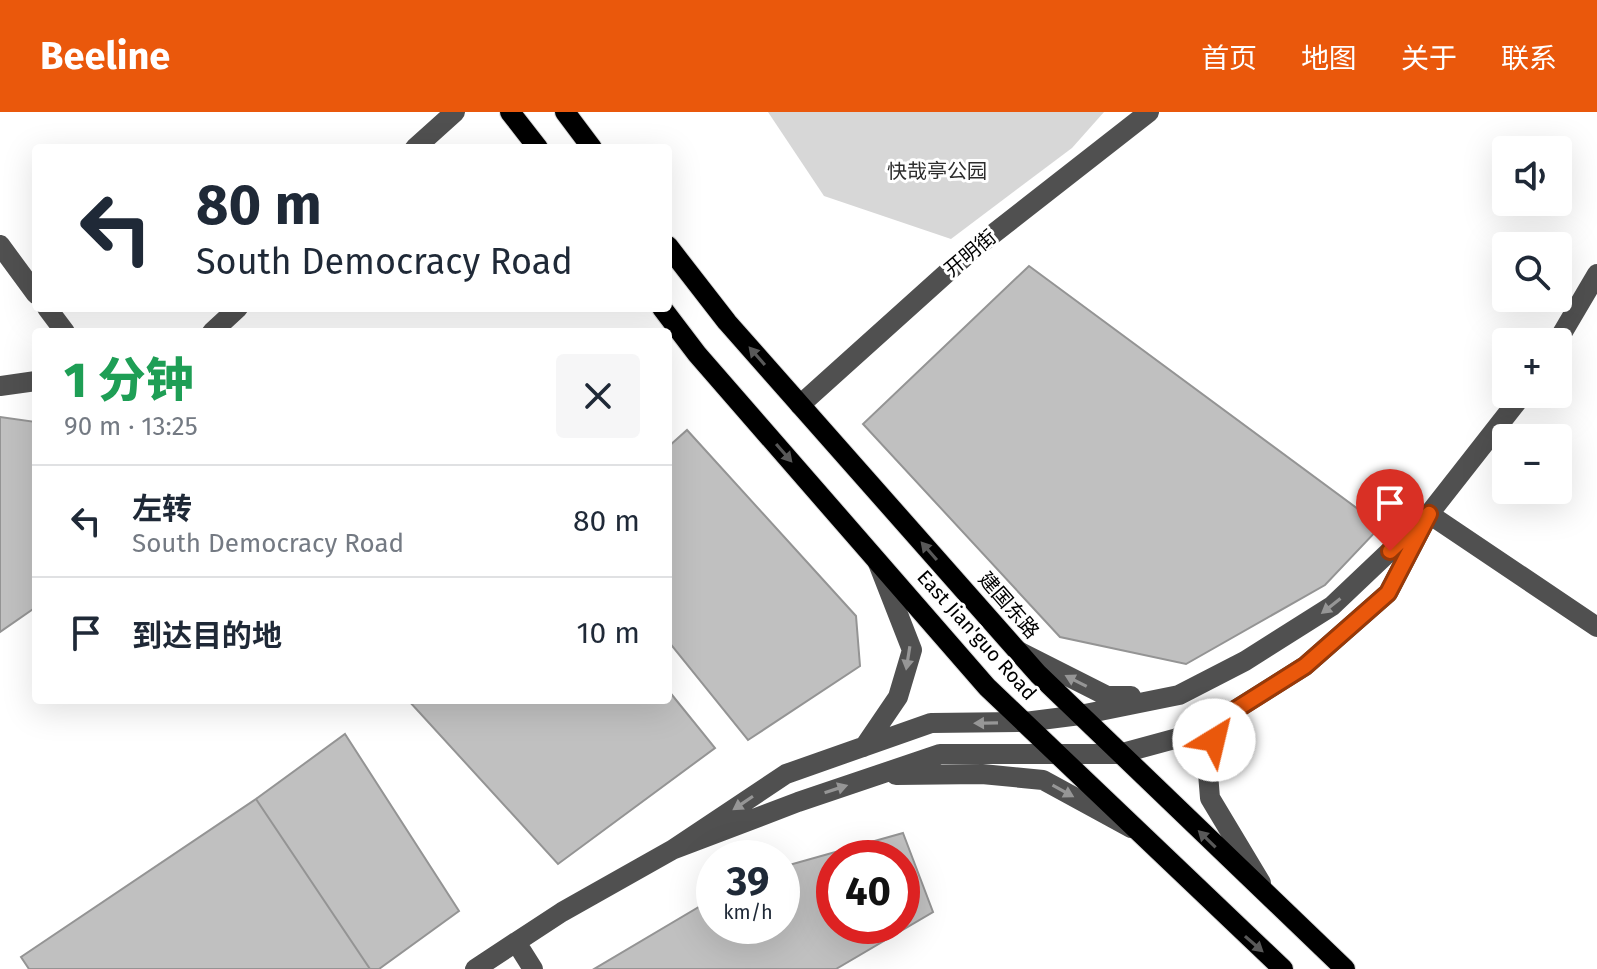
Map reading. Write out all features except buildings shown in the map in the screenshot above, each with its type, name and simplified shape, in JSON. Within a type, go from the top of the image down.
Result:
[{"type":"main road","points":[[510,112],[535,144]]},
{"type":"main road","points":[[565,112],[589,144]]},
{"type":"main road","name":"建国东路","points":[[672,251],[727,322],[1017,650],[1119,754],[1345,969]]},
{"type":"main road","name":"East Jian'guo Road","points":[[665,312],[697,354],[987,687],[1283,969]]},
{"type":"street","points":[[419,144],[455,112]]},
{"type":"street","name":"开明街","points":[[800,405],[970,252],[1149,112]]},
{"type":"street","points":[[0,245],[32,289]]},
{"type":"street","points":[[1565,328],[1597,274]]},
{"type":"street","points":[[216,328],[234,312]]},
{"type":"street","points":[[0,386],[32,382]]},
{"type":"street","points":[[475,969],[562,912],[672,850],[786,774],[931,723],[1025,722],[1080,715],[1179,695],[1245,661],[1332,606],[1429,514],[1512,408]]},
{"type":"street","points":[[1429,514],[1597,627]]},
{"type":"street","points":[[672,850],[798,802],[940,754],[1119,754],[1200,732],[1305,666],[1388,593],[1429,514]]},
{"type":"street","points":[[864,747],[898,697],[912,650],[877,559]]},
{"type":"street","points":[[1017,650],[1107,696],[1179,695]]},
{"type":"street","points":[[1221,719],[1207,761],[1210,798],[1271,900]]},
{"type":"street","points":[[876,776],[982,774],[1043,780],[1136,831]]},
{"type":"street","points":[[516,942],[533,969]]},
{"type":"green space","name":"快哉亭公园","points":[[768,112],[1104,112],[1072,148],[951,239],[824,196]]},
{"type":"route","points":[[1214,740],[1221,719],[1305,666],[1388,593],[1429,514],[1390,551]]}]
